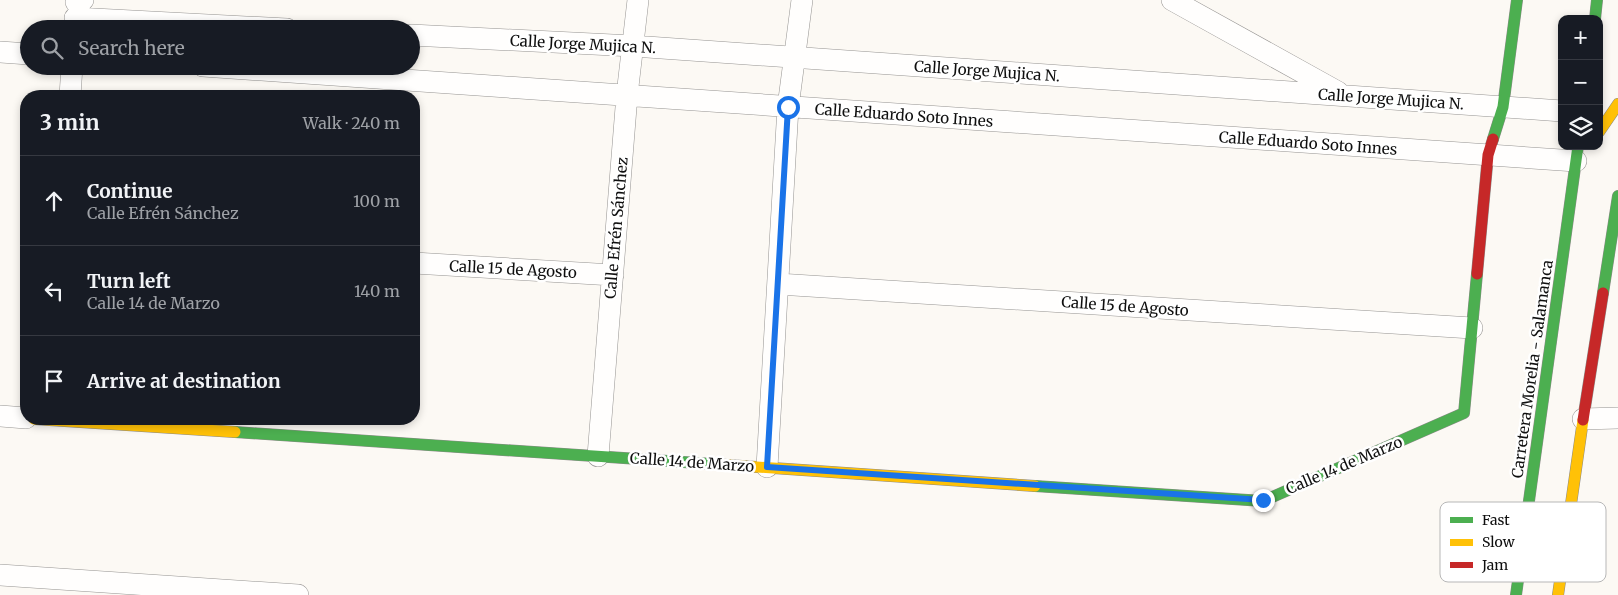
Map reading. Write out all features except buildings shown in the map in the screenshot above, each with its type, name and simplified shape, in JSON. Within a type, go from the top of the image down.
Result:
[{"type":"street","name":"Calle Efrén Sánchez","points":[[598,456],[627,96],[638,0]]},
{"type":"street","points":[[767,467],[788,107],[802,0]]},
{"type":"street","points":[[1172,0],[1344,96]]},
{"type":"street","name":"Calle 14 de Marzo","points":[[140,425],[1263,500],[1464,413],[1488,155],[1503,107],[1517,0]]},
{"type":"street","points":[[1595,15],[1597,0]]},
{"type":"street","points":[[77,10],[188,20]]},
{"type":"street","name":"Calle Jorge Mujica N.","points":[[420,35],[633,46],[1558,111]]},
{"type":"street","points":[[0,52],[20,53]]},
{"type":"street","points":[[70,90],[71,75]]},
{"type":"street","name":"Calle Eduardo Soto Innes","points":[[330,75],[1488,155],[1580,151]]},
{"type":"street","points":[[1603,126],[1618,104]]},
{"type":"street","name":"Carretera Morelia - Salamanca","points":[[1529,502],[1580,151]]},
{"type":"street","points":[[1571,502],[1618,196]]},
{"type":"street","name":"Calle 15 de Agosto","points":[[420,263],[612,275]]},
{"type":"street","name":"Calle 15 de Agosto","points":[[778,284],[1472,328]]},
{"type":"street","points":[[0,416],[20,418]]},
{"type":"street","points":[[1583,419],[1618,418]]},
{"type":"street","points":[[0,575],[87,588],[298,595]]},
{"type":"street","name":"Carretera Morelia - Salamanca","points":[[1516,595],[1518,582]]},
{"type":"street","points":[[1558,595],[1560,582]]},
{"type":"traffic: fast","points":[[1493,139],[1503,107],[1517,0]]},
{"type":"traffic: fast","points":[[1595,15],[1597,0]]},
{"type":"traffic: fast","points":[[1529,502],[1577,150]]},
{"type":"traffic: fast","points":[[1603,293],[1618,196]]},
{"type":"traffic: fast","points":[[1035,486],[1263,501],[1464,413],[1477,274]]},
{"type":"traffic: fast","points":[[235,432],[713,464]]},
{"type":"traffic: fast","points":[[1516,595],[1518,582]]},
{"type":"traffic: slow","points":[[1603,126],[1618,104]]},
{"type":"traffic: slow","points":[[1571,502],[1583,420]]},
{"type":"traffic: slow","points":[[127,425],[235,432]]},
{"type":"traffic: slow","points":[[713,464],[1035,486]]},
{"type":"traffic: slow","points":[[1558,595],[1560,582]]},
{"type":"traffic: jam","points":[[1477,274],[1488,155],[1493,139]]},
{"type":"traffic: jam","points":[[1583,420],[1603,293]]},
{"type":"route","points":[[788,107],[767,467],[1263,500]]}]
